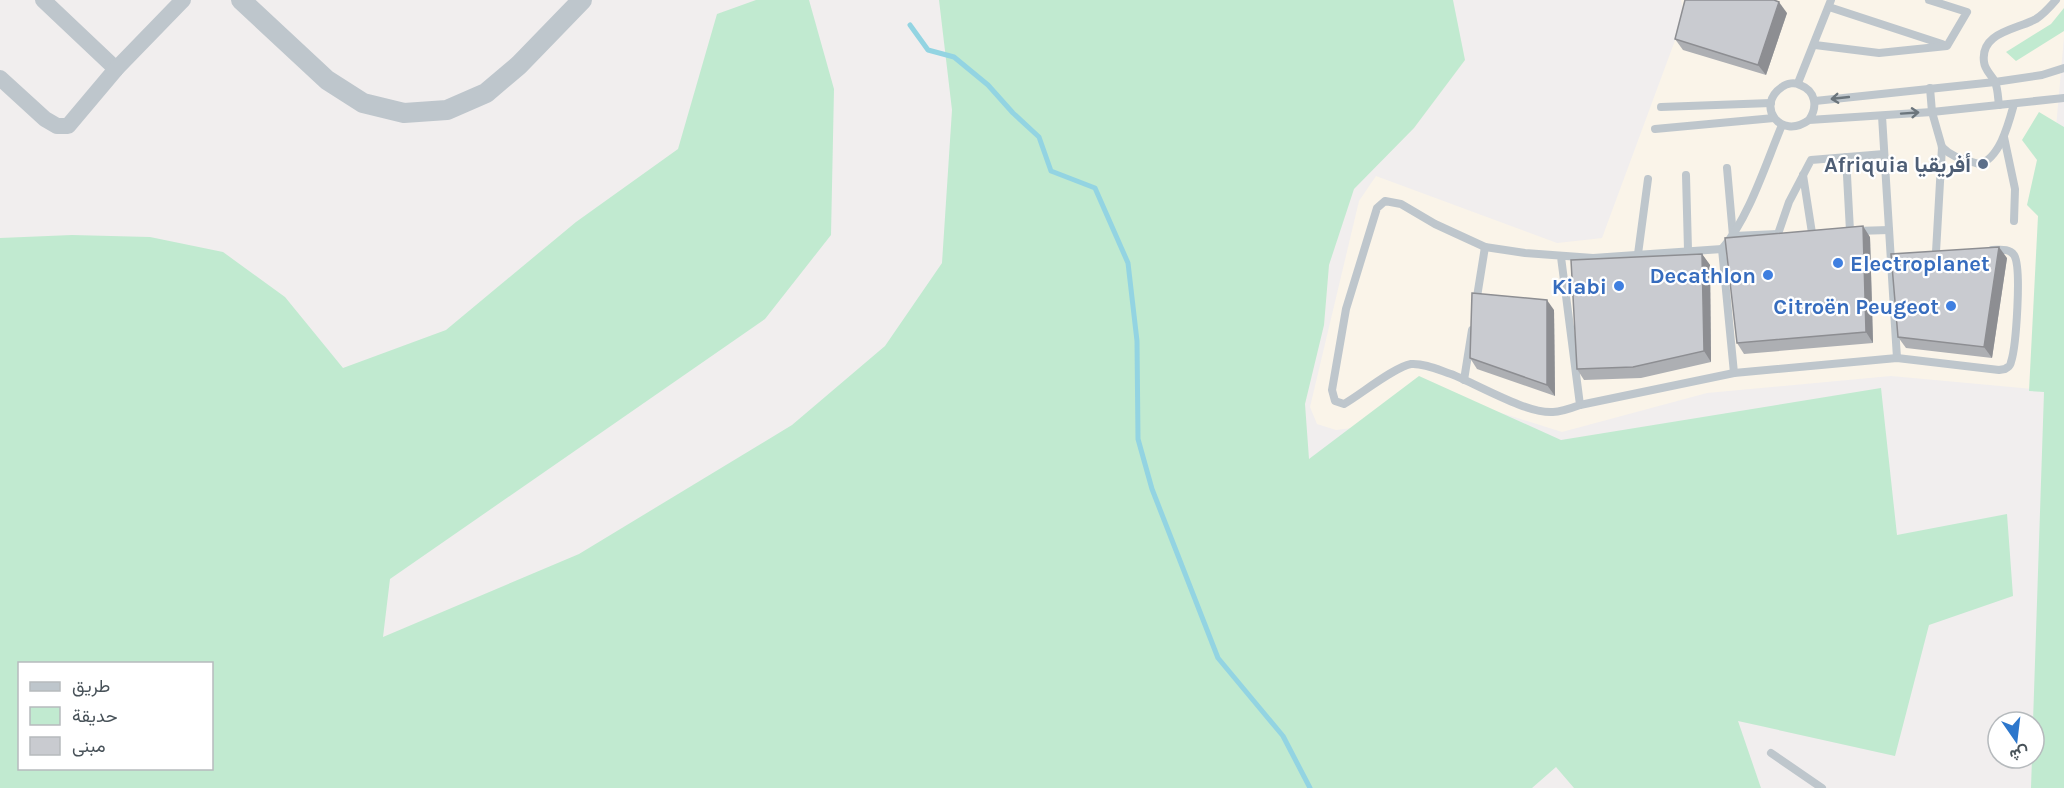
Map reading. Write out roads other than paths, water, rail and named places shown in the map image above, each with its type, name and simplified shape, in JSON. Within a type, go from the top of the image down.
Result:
[{"type":"street","points":[[43,0],[117,69]]},
{"type":"street","points":[[0,78],[45,119],[64,127],[72,123],[117,69],[183,0]]},
{"type":"street","points":[[240,2],[327,80],[363,103],[404,113],[447,110],[486,93],[519,65],[582,0]]},
{"type":"lane","points":[[1929,0],[1967,12],[1947,46]]},
{"type":"lane","points":[[1999,105],[1995,82],[1985,69],[1984,52],[1988,43],[1995,36],[2036,19],[2056,0]]},
{"type":"lane","points":[[1798,83],[1830,3],[1947,46]]},
{"type":"lane","points":[[1815,45],[1879,54],[1947,46]]},
{"type":"lane","points":[[1815,101],[1995,82],[2042,75],[2064,68]]},
{"type":"lane","points":[[1798,83],[1809,90],[1815,101],[1813,114],[1802,126],[1792,128],[1782,125],[1774,118],[1771,111],[1771,103],[1776,91],[1786,84],[1798,83]]},
{"type":"lane","points":[[1930,88],[1932,112],[1942,147],[1936,252]]},
{"type":"lane","points":[[1809,120],[1932,112],[2064,99]]},
{"type":"lane","points":[[1661,107],[1771,103]]},
{"type":"lane","points":[[1942,147],[1950,155],[1961,160],[1970,160],[1979,164],[1986,162],[2004,137],[2014,104]]},
{"type":"lane","points":[[1882,116],[1897,358]]},
{"type":"lane","points":[[1655,129],[1774,118]]},
{"type":"lane","points":[[1734,373],[1722,249],[1733,236],[1782,125]]},
{"type":"lane","points":[[2004,137],[2014,189],[2014,221]]},
{"type":"lane","points":[[1779,234],[1790,202],[1811,160],[1884,154]]},
{"type":"lane","points":[[1846,157],[1845,231],[1889,230]]},
{"type":"lane","points":[[1726,168],[1733,236]]},
{"type":"lane","points":[[1686,175],[1688,250]]},
{"type":"lane","points":[[1800,233],[1816,233],[1803,175]]},
{"type":"lane","points":[[1638,254],[1648,179]]},
{"type":"lane","points":[[1722,249],[1593,258],[1561,257],[1485,247],[1435,224],[1401,204],[1389,200],[1380,203],[1366,239],[1346,309],[1332,390],[1335,401],[1344,404],[1398,369],[1410,364],[1425,366],[1464,380],[1523,406],[1553,412],[1734,373],[1897,358],[1999,370],[2009,366],[2016,323],[2018,286],[2016,262],[2007,250],[1985,250]]},
{"type":"lane","points":[[1733,236],[1790,234]]},
{"type":"lane","points":[[1474,313],[1485,247]]},
{"type":"lane","points":[[1925,253],[1947,252]]},
{"type":"lane","points":[[1890,255],[1902,254]]},
{"type":"lane","points":[[1561,257],[1580,405]]},
{"type":"lane","points":[[1464,380],[1473,324]]},
{"type":"lane","points":[[1771,753],[1822,788]]},
{"type":"waterway","points":[[910,25],[928,50],[954,57],[988,85],[1039,137],[1051,171],[1095,188],[1128,263],[1137,341],[1138,439],[1152,489],[1218,658],[1283,736],[1310,788]]},
{"type":"place","name":"Afriquia أفريقيا","points":[[1983,164]]},
{"type":"place","name":"Electroplanet","points":[[1838,263]]},
{"type":"place","name":"Decathlon","points":[[1768,275]]},
{"type":"place","name":"Kiabi","points":[[1619,286]]},
{"type":"place","name":"Citroën Peugeot","points":[[1951,306]]}]
